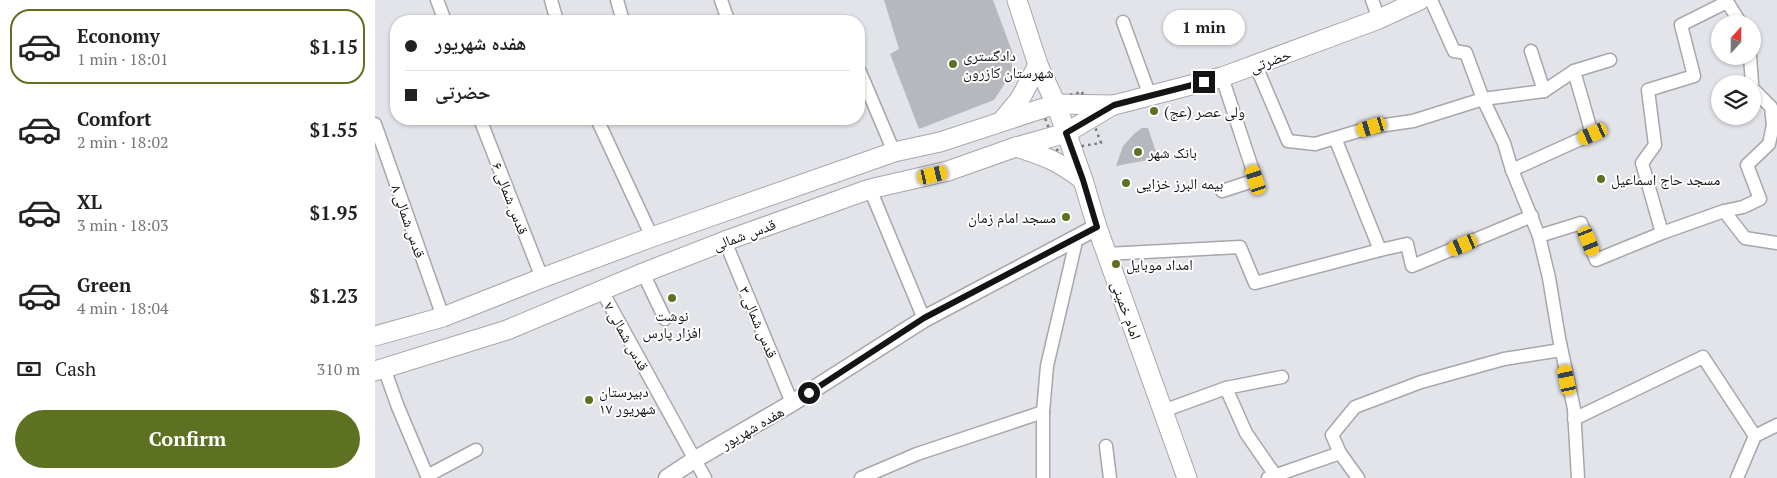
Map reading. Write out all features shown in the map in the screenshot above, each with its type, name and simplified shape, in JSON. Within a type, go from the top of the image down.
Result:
[{"type":"main road","name":"حضرتی","points":[[1114,105],[1222,77],[1256,66],[1379,19],[1420,0]]},
{"type":"main road","name":"امام خمینی","points":[[1021,1],[1039,65],[1056,104],[1083,180],[1106,254],[1187,478]]},
{"type":"main road","points":[[1001,122],[1020,99],[1039,65]]},
{"type":"main road","name":"قدس شمالی","points":[[375,336],[443,317],[542,278],[894,152],[940,142],[1056,104],[1114,105]]},
{"type":"main road","name":"قدس شمالی","points":[[379,369],[507,330],[725,241],[870,189],[948,171],[1016,147],[1066,133],[1114,105]]},
{"type":"main road","points":[[1016,147],[1063,164],[1083,180]]},
{"type":"street","points":[[437,0],[443,15]]},
{"type":"street","points":[[551,0],[555,15]]},
{"type":"street","points":[[617,0],[621,15]]},
{"type":"street","points":[[721,0],[726,15]]},
{"type":"street","points":[[1372,0],[1379,19]]},
{"type":"street","points":[[1431,0],[1454,51],[1466,53],[1483,99],[1504,143],[1512,170],[1539,236],[1574,409],[1578,478]]},
{"type":"street","points":[[1662,233],[1642,163],[1655,145],[1648,90],[1694,76],[1681,25],[1727,1],[1736,15]]},
{"type":"street","points":[[1123,22],[1150,96]]},
{"type":"street","points":[[1531,51],[1544,91]]},
{"type":"street","points":[[1256,66],[1288,141],[1315,144],[1372,127],[1413,121],[1483,99],[1544,91],[1574,71],[1610,60]]},
{"type":"street","points":[[1512,170],[1593,134],[1574,71]]},
{"type":"street","points":[[1222,77],[1256,180],[1222,191]]},
{"type":"street","points":[[865,84],[894,152]]},
{"type":"street","points":[[1539,236],[1581,223],[1597,260],[1662,233],[1724,211],[1743,207],[1760,199],[1747,165],[1769,144],[1773,125],[1774,106],[1761,95]]},
{"type":"street","name":"قدس شمالی ۸","points":[[375,124],[443,317]]},
{"type":"street","name":"قدس شمالی ۶","points":[[483,125],[542,278]]},
{"type":"street","points":[[600,125],[652,238]]},
{"type":"street","points":[[1335,138],[1380,250]]},
{"type":"street","points":[[870,189],[924,318]]},
{"type":"street","points":[[1724,211],[1745,238],[1777,243]]},
{"type":"street","points":[[1106,254],[1240,247],[1255,284],[1407,244],[1412,266],[1531,216]]},
{"type":"street","name":"هفده شهریور","points":[[667,478],[694,460],[793,403],[924,318],[1097,227]]},
{"type":"street","points":[[1043,478],[1043,412],[1047,366],[1077,237]]},
{"type":"street","name":"۳ قدس شمالی","points":[[725,241],[793,403]]},
{"type":"street","points":[[643,273],[665,319]]},
{"type":"street","name":"۷ قدس شمالی","points":[[602,291],[705,478]]},
{"type":"street","points":[[1358,478],[1339,453],[1333,435],[1355,407],[1421,382],[1449,374],[1504,359],[1561,350]]},
{"type":"street","points":[[1574,419],[1703,357],[1755,436]]},
{"type":"street","points":[[379,369],[428,477],[476,450]]},
{"type":"street","points":[[1163,411],[1226,388],[1282,377]]},
{"type":"street","points":[[1226,388],[1246,433],[1272,476],[1339,453]]},
{"type":"street","points":[[861,478],[917,454],[1043,412]]},
{"type":"street","points":[[1737,478],[1755,436],[1777,425]]},
{"type":"street","points":[[1106,446],[1110,478]]},
{"type":"building","name":"دادگستری شهرستان کازرون","points":[[884,0],[993,0],[1013,54],[1011,74],[994,100],[919,129],[890,54],[899,49]]},
{"type":"building","name":"بانک شهر","points":[[1142,128],[1148,128],[1158,158],[1116,166],[1123,146]]},
{"type":"place","name":"دادگستری شهرستان کازرون","points":[[953,64]]},
{"type":"place","name":"ولی عصر (عج)","points":[[1154,111]]},
{"type":"place","name":"بانک شهر","points":[[1138,152]]},
{"type":"place","name":"مسجد حاج اسماعیل","points":[[1601,179]]},
{"type":"place","name":"بیمه البرز خزایی","points":[[1126,183]]},
{"type":"place","name":"مسجد امام زمان","points":[[1066,217]]},
{"type":"place","name":"امداد موبایل","points":[[1116,264]]},
{"type":"place","name":"نوشت افزار پارس","points":[[672,298]]},
{"type":"place","name":"دبیرستان ۱۷ شهریور","points":[[589,400]]},
{"type":"route","points":[[809,393],[924,318],[1097,227],[1066,133],[1114,105],[1204,82]]}]
